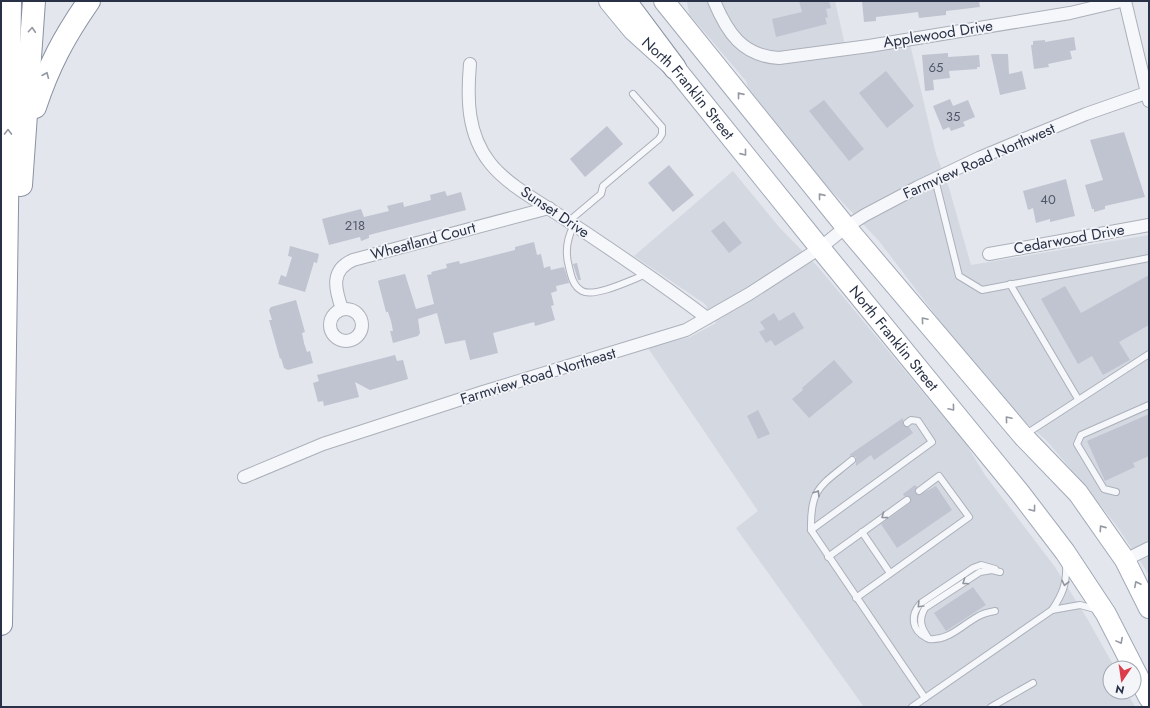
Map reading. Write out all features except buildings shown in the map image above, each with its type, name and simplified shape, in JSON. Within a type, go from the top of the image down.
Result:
[{"type":"highway","points":[[1,624],[10,1]]},
{"type":"highway","points":[[5,367],[25,139],[34,1]]},
{"type":"highway","points":[[25,139],[45,77],[65,36],[89,1]]},
{"type":"highway","points":[[626,1],[675,68]]},
{"type":"main road","name":"North Franklin Street","points":[[609,1],[634,30],[675,68],[820,248],[966,425],[1065,552],[1106,614],[1149,698]]},
{"type":"main road","points":[[664,1],[846,227],[1023,436],[1078,493],[1124,560],[1149,608]]},
{"type":"street","name":"Applewood Drive","points":[[714,1],[721,20],[730,34],[742,45],[766,57],[797,56],[1070,13],[1121,1]]},
{"type":"street","points":[[1125,1],[1148,96]]},
{"type":"street","name":"Sunset Drive","points":[[470,64],[468,86],[469,112],[476,139],[490,162],[512,183],[648,274],[707,318]]},
{"type":"street","name":"Farmview Road Northwest","points":[[820,248],[846,227],[865,215],[935,179],[1022,140],[1086,114],[1148,96]]},
{"type":"street","name":"Wheatland Court","points":[[342,309],[337,294],[336,284],[343,264],[549,208]]},
{"type":"street","name":"Cedarwood Drive","points":[[989,254],[1149,225]]},
{"type":"street","name":"Farmview Road Northeast","points":[[244,477],[323,444],[483,392],[645,344],[686,330],[820,248]]},
{"type":"street","points":[[1124,560],[1149,548]]},
{"type":"lane","points":[[632,94],[662,126],[662,134],[659,139],[602,186],[601,194],[572,223],[569,234],[568,262],[574,283],[582,291],[593,293],[648,274]]},
{"type":"lane","points":[[935,179],[959,276],[982,290],[1149,258]]},
{"type":"lane","points":[[1010,284],[1078,399]]},
{"type":"lane","points":[[1023,436],[1149,354]]},
{"type":"lane","points":[[1116,492],[1104,489],[1077,444],[1081,435],[1149,405]]},
{"type":"lane","points":[[811,530],[932,442],[918,421],[911,420],[906,423]]},
{"type":"lane","points":[[852,460],[817,490],[812,500],[811,530],[925,698]]},
{"type":"lane","points":[[856,598],[969,517],[939,476],[919,491]]},
{"type":"lane","points":[[828,557],[907,500]]},
{"type":"lane","points":[[862,532],[890,573]]},
{"type":"lane","points":[[912,707],[1052,610],[1063,592],[1067,576],[1065,552]]},
{"type":"lane","points":[[995,611],[978,616],[946,637],[937,640],[929,639],[923,631],[920,623],[921,615],[925,608],[980,572],[992,570],[1000,572]]},
{"type":"lane","points":[[1052,610],[1080,605],[1090,607],[1106,614]]},
{"type":"lane","points":[[991,707],[1033,683]]},
{"type":"shaded area","points":[[687,1],[835,1],[847,54],[910,44],[936,154],[949,188],[971,265],[1149,235],[1149,575],[1119,529],[1082,482],[1046,440],[1017,415],[953,338],[879,241],[827,186],[758,101],[748,88],[746,81],[689,14]]},
{"type":"shaded area","points":[[733,171],[779,227],[819,268],[966,444],[985,475],[1055,567],[1110,660],[1102,660],[1102,700],[1131,700],[1135,707],[864,707],[736,528],[758,511],[648,348],[690,337],[716,323],[705,304],[634,256]]}]
